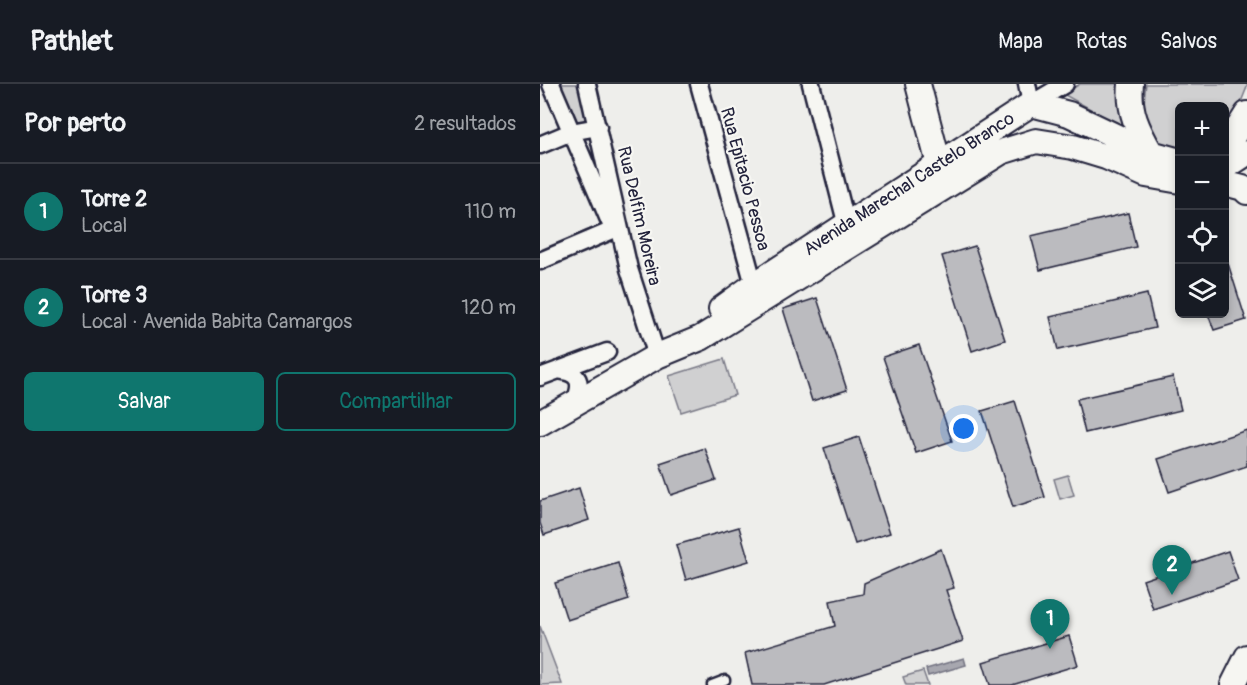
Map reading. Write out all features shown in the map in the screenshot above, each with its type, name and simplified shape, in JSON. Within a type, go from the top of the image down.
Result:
[{"type":"street","points":[[551,84],[629,269]]},
{"type":"street","name":"Rua Delfim Moreira","points":[[588,84],[629,269],[657,356]]},
{"type":"street","name":"Rua Epitacio Pessoa","points":[[699,84],[754,285]]},
{"type":"street","points":[[811,84],[847,225]]},
{"type":"street","points":[[918,84],[942,175]]},
{"type":"street","points":[[1029,94],[1065,84]]},
{"type":"street","points":[[1131,84],[1129,99],[1135,124],[1152,153]]},
{"type":"street","name":"Avenida Marechal Castelo Branco","points":[[657,356],[701,338],[942,175],[1029,94],[1152,153],[1175,160]]},
{"type":"street","points":[[1229,138],[1247,114]]},
{"type":"street","points":[[540,145],[572,132],[598,127]]},
{"type":"street","name":"Avenida Marechal Castelo Branco","points":[[540,423],[657,356],[754,285],[847,225],[942,175],[1001,152],[1036,141],[1072,147],[1106,157],[1146,175],[1175,180]]},
{"type":"street","points":[[1229,165],[1247,153]]},
{"type":"street","points":[[1229,184],[1243,188],[1247,192]]},
{"type":"street","points":[[540,261],[613,230]]},
{"type":"street","points":[[540,377],[607,352]]},
{"type":"street","points":[[558,370],[571,372],[577,377],[579,392],[575,402]]},
{"type":"street","points":[[1233,685],[1247,657]]},
{"type":"lane","points":[[712,685],[725,680]]},
{"type":"shaded area","points":[[551,84],[587,84],[598,126],[572,131]]},
{"type":"shaded area","points":[[1080,84],[1124,84],[1134,133],[1063,94]]},
{"type":"shaded area","points":[[1146,84],[1247,84],[1235,117],[1229,122],[1229,102],[1175,102],[1175,149],[1161,147],[1152,131],[1146,117]]},
{"type":"shaded area","points":[[724,359],[735,395],[681,412],[669,376]]},
{"type":"shaded area","points":[[1068,475],[1074,495],[1060,499],[1054,479]]},
{"type":"shaded area","points":[[540,626],[562,684],[540,685]]},
{"type":"shaded area","points":[[964,658],[966,665],[928,676],[926,669]]},
{"type":"shaded area","points":[[923,671],[928,685],[906,685],[903,677]]},
{"type":"building","points":[[1128,213],[1136,247],[1040,270],[1031,236]]},
{"type":"building","points":[[975,246],[1005,340],[972,351],[942,256]]},
{"type":"building","points":[[1229,267],[1246,320],[1214,330],[1210,318],[1229,318]]},
{"type":"building","points":[[1147,294],[1155,328],[1058,350],[1050,317]]},
{"type":"building","points":[[817,298],[847,390],[812,401],[783,309]]},
{"type":"building","points":[[919,345],[952,441],[916,453],[883,357]]},
{"type":"building","points":[[1173,377],[1181,410],[1085,433],[1077,399]]},
{"type":"building","points":[[1015,401],[1045,497],[1013,507],[982,411]]},
{"type":"building","points":[[1247,430],[1247,466],[1169,492],[1158,459]]},
{"type":"building","points":[[859,437],[890,533],[855,544],[824,448]]},
{"type":"building","points":[[705,448],[716,480],[671,495],[660,463]]},
{"type":"building","points":[[579,488],[589,520],[544,535],[540,523],[540,501]]},
{"type":"building","points":[[739,527],[749,561],[686,580],[676,545]]},
{"type":"building","points":[[941,549],[954,588],[946,590],[963,641],[824,685],[752,685],[745,653],[835,626],[830,601],[863,594],[864,583]]},
{"type":"building","points":[[1228,551],[1238,580],[1153,609],[1143,580]]},
{"type":"building","points":[[618,563],[629,600],[567,620],[555,583]]},
{"type":"building","points":[[1069,636],[1078,665],[1012,685],[990,685],[983,662]]},
{"type":"place","name":"Torre 3","points":[[1172,595]]},
{"type":"place","name":"Torre 2","points":[[1050,649]]}]
